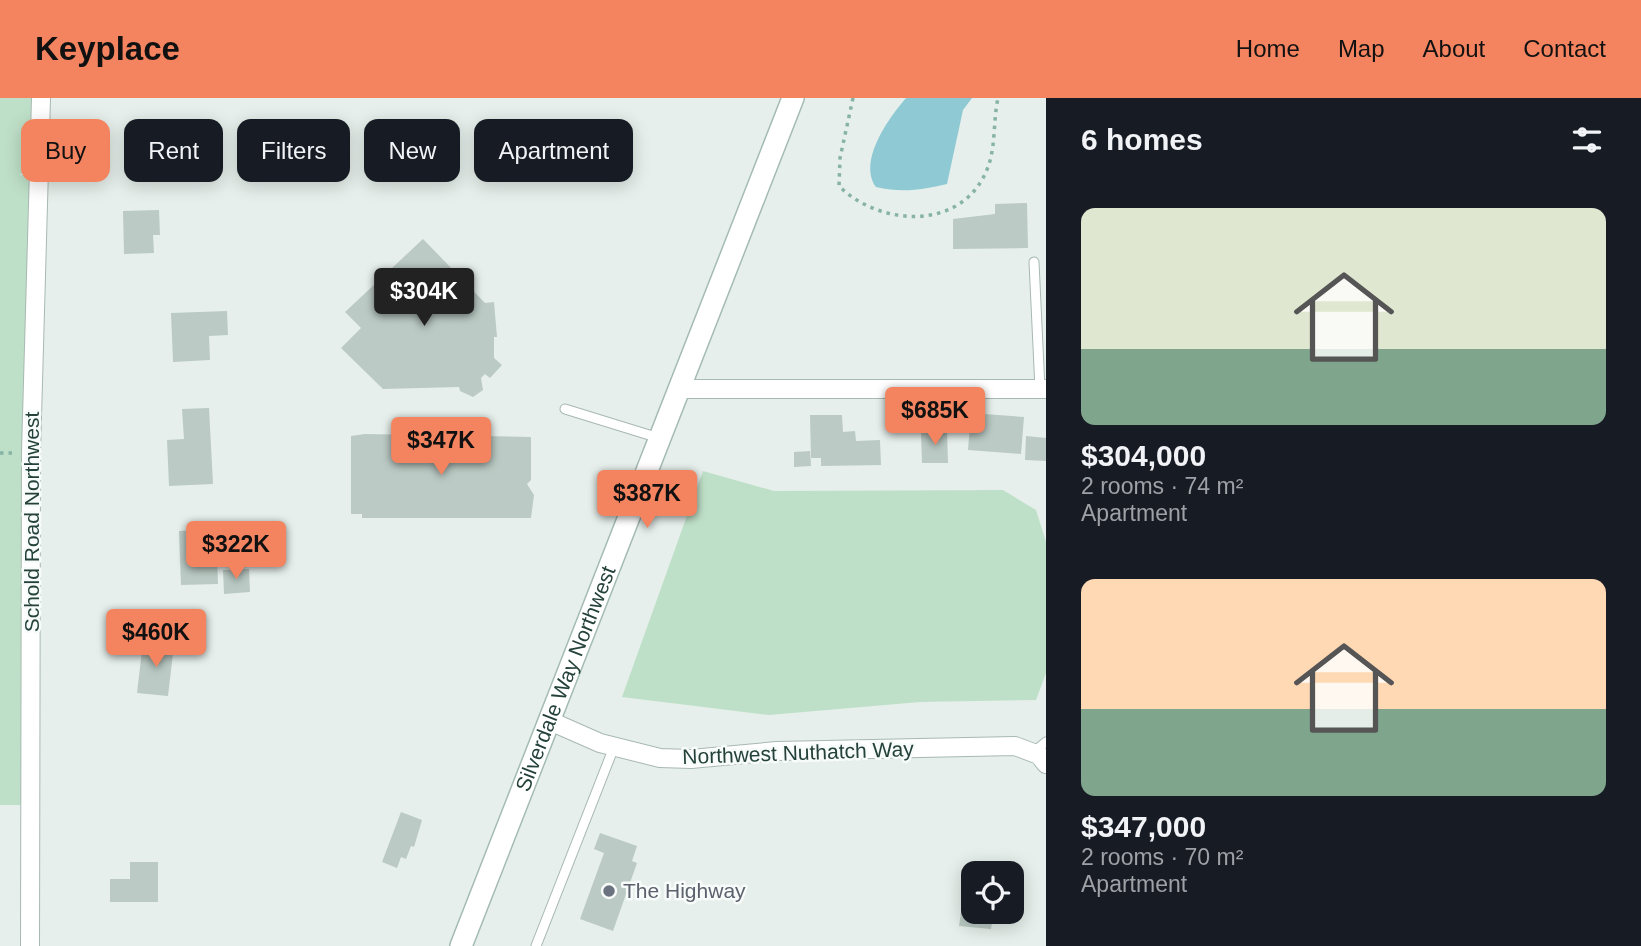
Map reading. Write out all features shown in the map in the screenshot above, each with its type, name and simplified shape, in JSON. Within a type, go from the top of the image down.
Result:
[{"type":"main road","name":"Silverdale Way Northwest","points":[[461,946],[793,98]]},
{"type":"street","name":"Schold Road Northwest","points":[[30,946],[31,453],[41,98]]},
{"type":"street","points":[[680,388],[1043,390]]},
{"type":"street","name":"Northwest Nuthatch Way","points":[[550,721],[614,747],[660,758],[691,759],[777,751],[1016,746],[1042,753]]},
{"type":"lane","points":[[1034,262],[1043,390]]},
{"type":"lane","points":[[565,409],[661,439]]},
{"type":"lane","points":[[536,946],[614,747]]},
{"type":"path","points":[[853,98],[840,158],[839,186],[855,202],[911,219],[949,210],[979,185],[988,167],[995,139],[994,119],[998,98]]},
{"type":"green space","points":[[0,98],[34,98],[34,119],[21,119],[19,175],[21,182],[40,182],[31,805],[0,805]]},
{"type":"green space","points":[[703,471],[774,491],[1003,490],[1036,510],[1046,542],[1046,673],[1036,700],[920,702],[769,715],[622,697]]},
{"type":"water","points":[[906,98],[972,98],[963,110],[947,184],[895,190],[876,187],[871,177],[873,153],[878,141],[891,117]]},
{"type":"building","points":[[1027,203],[1028,248],[953,249],[953,219],[995,214],[995,204]]},
{"type":"building","points":[[159,210],[160,235],[153,235],[154,253],[124,254],[123,211]]},
{"type":"building","points":[[423,239],[485,303],[494,302],[497,337],[494,337],[494,358],[502,365],[490,378],[485,374],[481,378],[483,390],[473,397],[460,391],[459,387],[383,389],[341,348],[361,328],[345,312]]},
{"type":"building","points":[[227,311],[228,335],[209,336],[210,360],[173,362],[171,313]]},
{"type":"building","points":[[209,408],[213,484],[169,486],[167,440],[184,439],[182,409]]},
{"type":"building","points":[[971,413],[1024,417],[1021,454],[968,450]]},
{"type":"building","points":[[810,415],[842,415],[843,432],[855,431],[856,441],[880,440],[881,465],[821,466],[821,458],[811,458]]},
{"type":"building","points":[[947,431],[948,463],[922,463],[921,432]]},
{"type":"building","points":[[351,436],[531,437],[531,480],[527,484],[534,495],[531,518],[362,518],[362,514],[351,514]]},
{"type":"building","points":[[1026,436],[1046,438],[1046,461],[1025,460]]},
{"type":"building","points":[[810,451],[811,466],[794,467],[794,452]]},
{"type":"building","points":[[216,529],[218,584],[181,585],[179,531]]},
{"type":"building","points":[[249,569],[250,592],[224,594],[223,570]]},
{"type":"building","points":[[143,642],[174,645],[168,696],[137,693]]},
{"type":"building","points":[[401,812],[422,820],[414,847],[411,846],[406,859],[401,857],[397,868],[382,862]]},
{"type":"building","name":"The Highway","points":[[600,833],[637,846],[632,861],[637,863],[613,931],[580,919],[604,853],[594,849]]},
{"type":"building","points":[[130,862],[158,862],[158,902],[110,902],[110,879],[130,879]]},
{"type":"building","points":[[961,912],[961,924],[992,924],[991,929],[959,926]]},
{"type":"place","name":"The Highway","points":[[609,891]]}]
